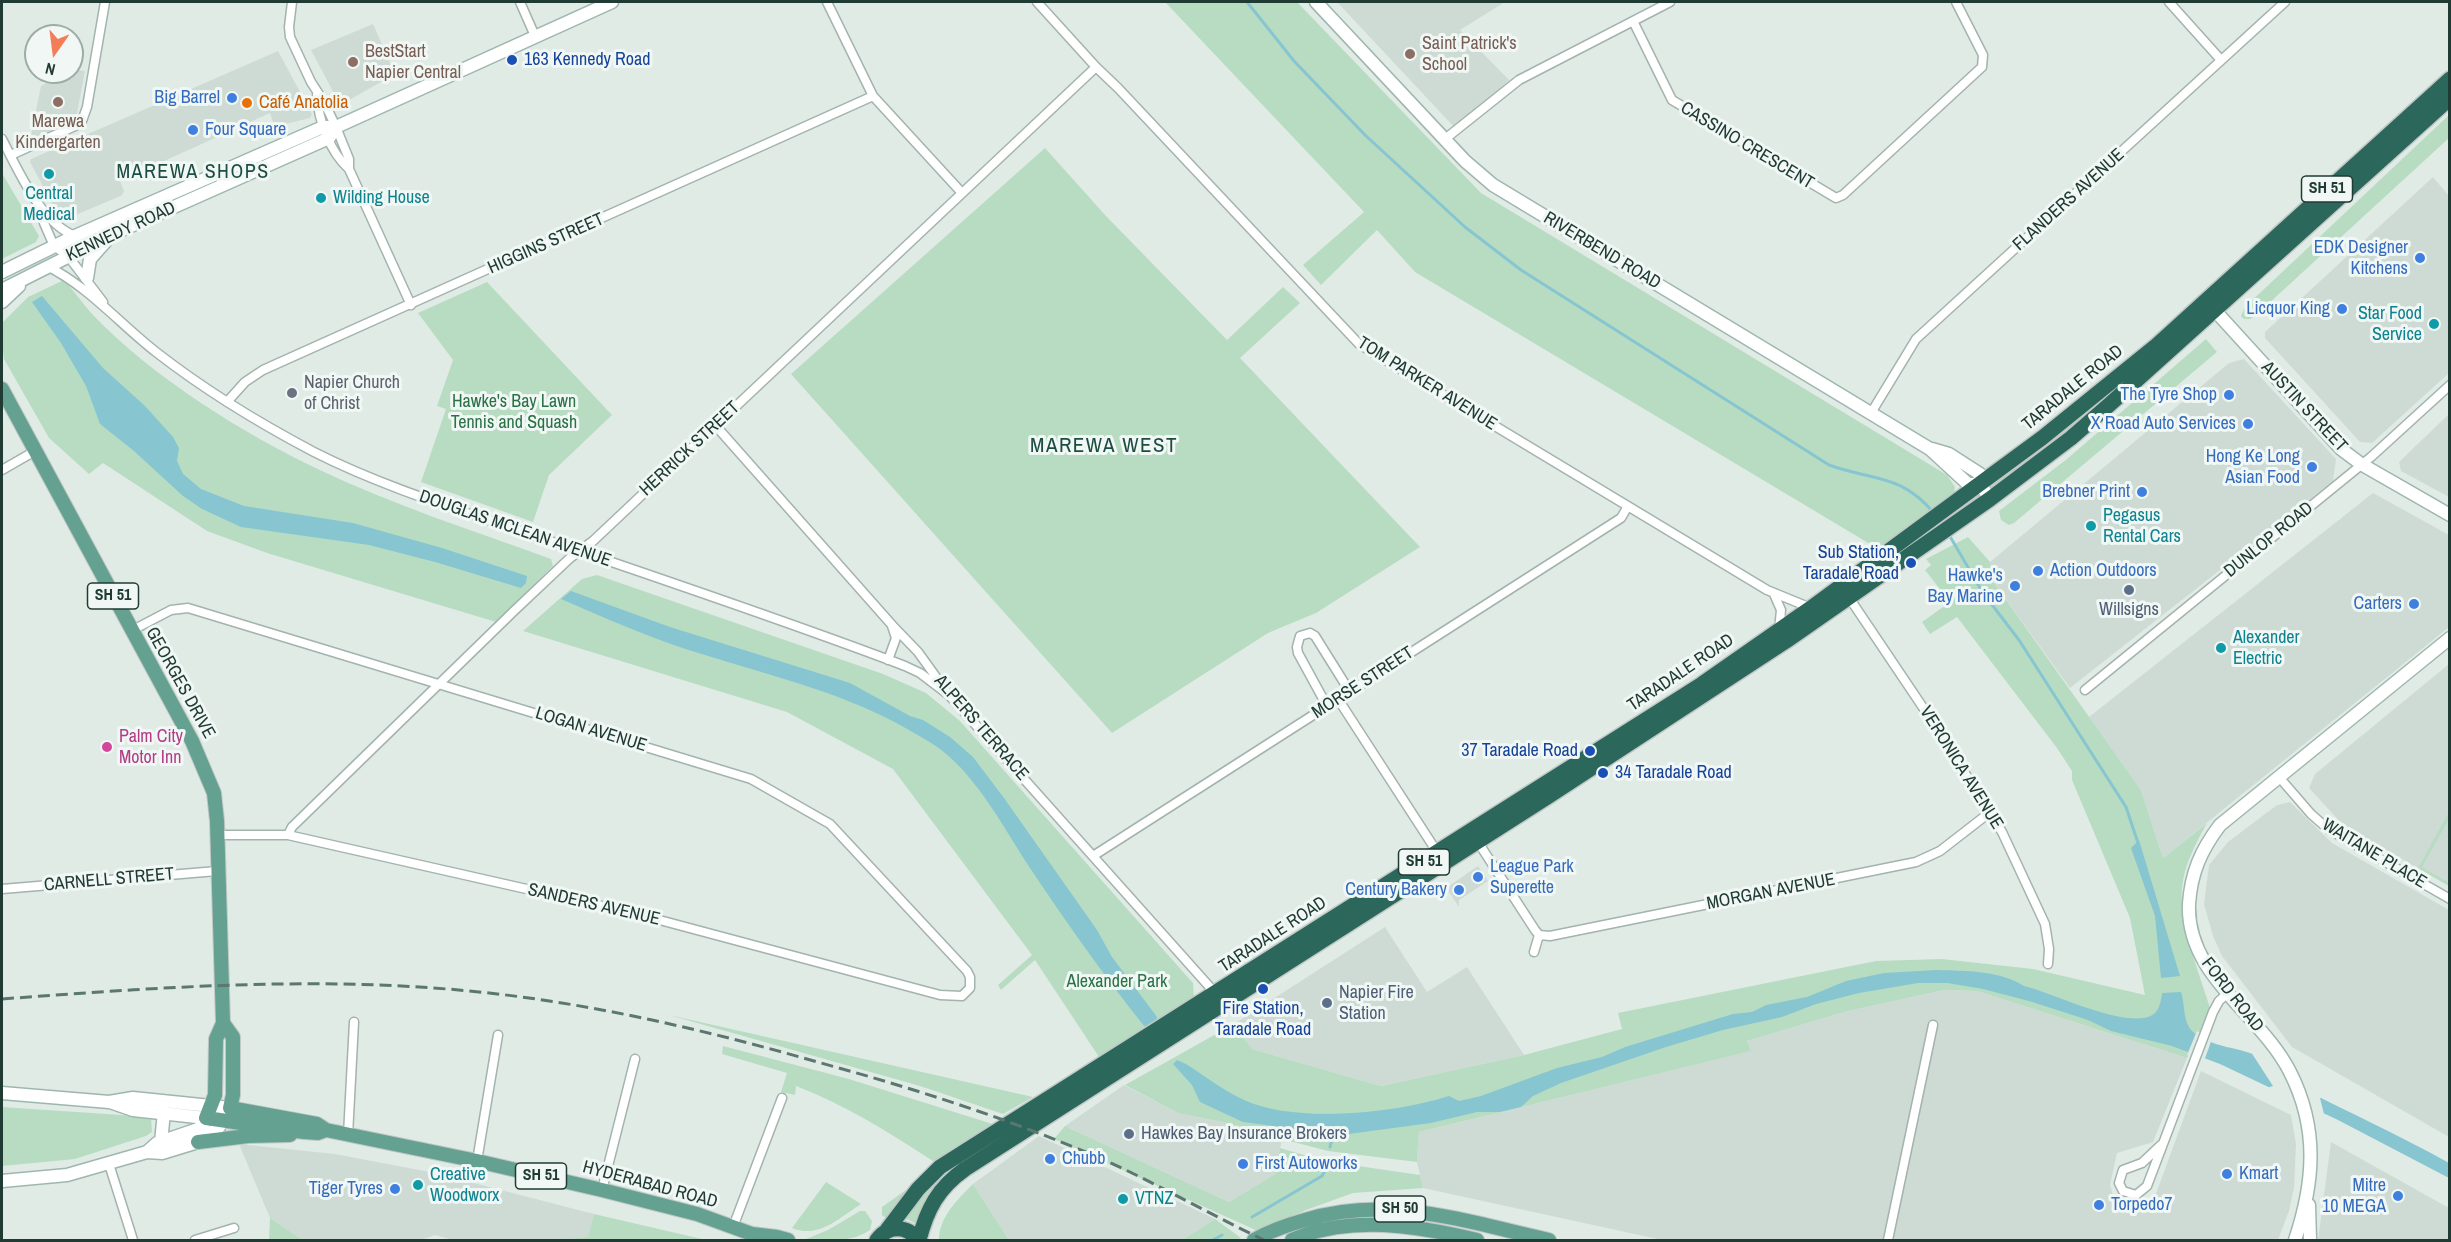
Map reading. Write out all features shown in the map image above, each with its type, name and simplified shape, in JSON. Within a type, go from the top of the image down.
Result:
[{"type":"highway","name":"TARADALE ROAD","points":[[1474,837],[1811,608],[1924,544],[2071,438],[2450,79]]},
{"type":"highway","name":"TARADALE ROAD","points":[[919,1240],[930,1205],[952,1178],[1219,1000],[1440,858],[1706,695],[1844,591],[1916,530],[2113,383],[2210,305],[2450,98]]},
{"type":"highway","name":"TARADALE ROAD","points":[[879,1237],[918,1189],[940,1167],[1219,1000]]},
{"type":"highway","name":"SH 51","points":[[879,1237],[906,1230],[919,1240]]},
{"type":"main road","name":"KENNEDY ROAD","points":[[2,290],[47,266],[329,131],[612,2]]},
{"type":"main road","name":"RIVERBEND ROAD","points":[[1316,2],[1479,175],[1930,448],[1968,484],[1980,484]]},
{"type":"main road","name":"KENNEDY ROAD","points":[[2,272],[75,236],[329,131]]},
{"type":"main road","points":[[87,278],[90,259],[113,234]]},
{"type":"main road","points":[[2,302],[30,275]]},
{"type":"main road","name":"AUSTIN STREET","points":[[2210,305],[2327,436],[2361,465],[2450,515]]},
{"type":"main road","name":"GEORGES DRIVE","points":[[2,389],[131,631],[143,649],[209,778],[216,807],[223,1023],[216,1039],[215,1095],[208,1112]]},
{"type":"main road","points":[[1980,484],[1989,499]]},
{"type":"main road","name":"FORD ROAD","points":[[2295,1240],[2308,1198],[2310,1143],[2305,1112],[2288,1069],[2256,1024],[2208,969],[2194,939],[2189,910],[2192,877],[2202,850],[2220,825],[2450,638]]},
{"type":"main road","name":"GEORGES DRIVE","points":[[223,1023],[233,1037],[233,1095],[227,1114]]},
{"type":"main road","points":[[2,1093],[109,1102],[133,1110],[208,1112]]},
{"type":"main road","points":[[109,1102],[133,1098],[208,1112]]},
{"type":"main road","points":[[162,1142],[164,1112]]},
{"type":"main road","points":[[2,1181],[67,1175],[147,1152],[162,1142],[198,1129],[203,1125],[208,1112]]},
{"type":"main road","name":"HYDERABAD ROAD","points":[[208,1112],[317,1124],[326,1130],[477,1161],[697,1214],[757,1237],[777,1237],[788,1240]]},
{"type":"main road","points":[[198,1142],[210,1135],[227,1114]]},
{"type":"main road","name":"HYDERABAD ROAD","points":[[227,1114],[304,1132],[318,1133],[326,1130]]},
{"type":"main road","points":[[147,1152],[162,1153],[198,1142],[248,1136],[292,1135],[304,1132]]},
{"type":"main road","points":[[2308,1198],[2310,1240]]},
{"type":"main road","name":"SH 50","points":[[1254,1240],[1286,1226],[1326,1213],[1388,1208],[1434,1214],[1549,1240]]},
{"type":"main road","name":"SH 50","points":[[1292,1240],[1325,1231],[1374,1225],[1400,1226],[1477,1240]]},
{"type":"street","points":[[10,155],[82,121],[87,107],[105,2]]},
{"type":"street","points":[[292,2],[289,31],[317,95],[318,106],[341,162],[349,169],[411,305]]},
{"type":"street","points":[[520,2],[535,36]]},
{"type":"street","points":[[827,2],[873,96],[962,193]]},
{"type":"street","name":"TOM PARKER AVENUE","points":[[1037,2],[1359,344],[1773,594],[1811,608]]},
{"type":"street","points":[[1445,139],[1519,80],[1670,2]]},
{"type":"street","name":"CASSINO CRESCENT","points":[[1633,21],[1672,100],[1836,202],[1982,67],[1983,55],[1956,2]]},
{"type":"street","points":[[2169,2],[2221,60]]},
{"type":"street","name":"FLANDERS AVENUE","points":[[1871,413],[1916,339],[2285,2]]},
{"type":"street","name":"HERRICK STREET","points":[[288,835],[295,824],[439,684],[1096,67]]},
{"type":"street","name":"HIGGINS STREET","points":[[227,402],[245,382],[258,374],[873,96]]},
{"type":"street","points":[[329,131],[349,159],[349,169]]},
{"type":"street","points":[[2,139],[44,212],[63,232],[75,236]]},
{"type":"street","points":[[44,212],[44,223],[54,246]]},
{"type":"street","name":"DOUGLAS MCLEAN AVENUE","points":[[54,246],[68,256],[87,278],[109,310]]},
{"type":"street","name":"DOUGLAS MCLEAN AVENUE","points":[[47,266],[109,310],[153,350],[227,402],[290,440],[368,477],[888,660],[920,673],[949,695]]},
{"type":"street","name":"DUNLOP ROAD","points":[[2085,690],[2361,465],[2450,385]]},
{"type":"street","name":"ALPERS TERRACE","points":[[715,425],[918,652],[949,695],[1219,1000]]},
{"type":"street","points":[[2,470],[35,451]]},
{"type":"street","name":"MORSE STREET","points":[[1093,855],[1622,518],[1628,506]]},
{"type":"street","name":"VERONICA AVENUE","points":[[1844,591],[1926,712],[2002,832],[2045,924],[2049,949],[2048,964]]},
{"type":"street","points":[[1773,594],[1781,610],[1779,630]]},
{"type":"street","name":"LOGAN AVENUE","points":[[131,631],[171,610],[188,608],[751,779],[814,813],[843,835],[967,971],[971,981],[966,994]]},
{"type":"street","points":[[888,660],[896,638],[892,625]]},
{"type":"street","points":[[1327,706],[1298,653],[1296,646],[1300,636],[1310,633],[1315,636],[1350,692]]},
{"type":"street","points":[[1338,699],[1440,858]]},
{"type":"street","name":"WAITANE PLACE","points":[[2279,777],[2311,814],[2328,829],[2450,900]]},
{"type":"street","name":"MORGAN AVENUE","points":[[1539,935],[1550,936],[1916,862],[1940,851],[1989,813]]},
{"type":"street","name":"SANDERS AVENUE","points":[[216,835],[288,835],[637,914],[940,995],[957,998],[966,994]]},
{"type":"street","points":[[1474,837],[1539,935],[1534,952]]},
{"type":"street","name":"CARNELL STREET","points":[[2,889],[217,871]]},
{"type":"street","points":[[2161,1145],[2151,1157],[2123,1170],[2119,1178],[2123,1191],[2131,1195],[2141,1193],[2147,1186],[2208,1025],[2219,1001],[2228,993]]},
{"type":"street","points":[[348,1135],[354,1022]]},
{"type":"street","points":[[1888,1240],[1934,1025]]},
{"type":"street","points":[[477,1161],[498,1035]]},
{"type":"street","points":[[602,1190],[635,1059]]},
{"type":"street","points":[[734,1227],[782,1098]]},
{"type":"street","points":[[109,1164],[133,1240]]},
{"type":"street","points":[[2132,1166],[2145,1171],[2148,1180]]},
{"type":"street","points":[[195,1240],[234,1228]]},
{"type":"shaded area","points":[[1337,2],[1505,2],[1460,30],[1509,80],[1460,127],[1455,128]]},
{"type":"shaded area","name":"BestStart Napier Central","points":[[373,24],[395,74],[344,103],[338,101],[311,50]]},
{"type":"shaded area","name":"MAREWA SHOPS","points":[[278,51],[312,114],[310,118],[277,126],[274,125],[270,113],[120,181],[124,191],[116,198],[66,219],[60,218],[30,162],[31,159]]},
{"type":"shaded area","name":"Marewa Kindergarten","points":[[45,84],[83,84],[76,119],[30,141],[41,86]]},
{"type":"shaded area","points":[[2433,177],[2449,196],[2449,373],[2372,443],[2360,442],[2265,338],[2265,332]]},
{"type":"shaded area","points":[[2244,359],[2336,459],[2333,481],[2070,688],[1992,580],[1990,562],[2229,363]]},
{"type":"shaded area","points":[[2449,414],[2449,497],[2401,471],[2399,462]]},
{"type":"shaded area","points":[[2373,493],[2449,535],[2449,627],[2163,858],[2141,790],[2089,717]]},
{"type":"shaded area","points":[[2449,664],[2449,886],[2344,826],[2309,788],[2315,774]]},
{"type":"shaded area","points":[[2290,802],[2332,843],[2449,910],[2449,1137],[2292,1047],[2222,956],[2213,936],[2204,904],[2209,865],[2228,842],[2277,805]]},
{"type":"shaded area","points":[[1478,866],[1488,881],[1459,900],[1459,907],[1449,892],[1449,886]]},
{"type":"shaded area","points":[[1385,927],[1427,992],[1467,967],[1524,1055],[1381,1086],[1252,1049],[1234,1024]]},
{"type":"shaded area","points":[[1944,990],[1977,991],[2187,1058],[2153,1142],[2117,1153],[2110,1185],[2114,1199],[2131,1209],[2144,1208],[2154,1199],[2201,1071],[2291,1115],[2296,1144],[2294,1188],[2289,1211],[2278,1240],[1662,1240],[1423,1188],[1417,1162],[1419,1132],[1750,1051],[1747,1041],[1848,1011]]},
{"type":"shaded area","points":[[1124,1085],[1178,1113],[1265,1131],[1282,1139],[1275,1174],[1229,1202],[1065,1126]]},
{"type":"shaded area","points":[[1039,1136],[1215,1219],[1182,1240],[1009,1240],[973,1184]]},
{"type":"shaded area","points":[[2331,1142],[2449,1208],[2449,1240],[2318,1240]]},
{"type":"shaded area","points":[[239,1144],[335,1154],[435,1173],[594,1214],[588,1238],[453,1240],[435,1235],[421,1240],[303,1240],[270,1218]]},
{"type":"green space","points":[[1165,2],[1297,2],[1481,193],[1947,475],[1955,487],[1953,497],[1880,550],[1415,272],[1377,230],[1321,285],[1303,265],[1364,212]]},
{"type":"green space","points":[[2449,115],[2449,138],[2255,316],[2244,319],[2241,316],[2245,307]]},
{"type":"green space","points":[[1045,148],[1106,216],[1227,340],[1283,287],[1300,303],[1240,358],[1420,547],[1316,613],[1268,633],[1112,733],[791,374]]},
{"type":"green space","points":[[2,173],[39,236],[36,242],[2,259]]},
{"type":"green space","points":[[64,280],[93,315],[117,338],[171,382],[231,422],[292,457],[350,484],[435,518],[551,559],[553,566],[496,622],[267,553],[207,531],[103,463],[89,474],[49,438],[4,359],[2,344],[3,322],[28,297]]},
{"type":"green space","name":"Hawke's Bay Lawn Tennis and Squash","points":[[487,282],[612,415],[549,475],[533,522],[421,482],[446,409],[437,406],[453,360],[418,313]]},
{"type":"green space","points":[[2206,339],[2217,352],[2014,523],[2009,525],[2001,520],[1999,511],[2067,459]]},
{"type":"green space","points":[[1968,537],[1990,562],[1992,580],[2141,790],[2163,858],[2207,823],[2185,871],[2182,902],[2191,950],[2211,1011],[2187,1058],[1977,991],[1944,990],[1848,1011],[1747,1041],[1751,1051],[1419,1132],[1417,1162],[1328,1151],[1282,1139],[1265,1131],[1178,1113],[1125,1085],[1234,1024],[1252,1049],[1381,1086],[1524,1055],[1622,1029],[1618,1013],[1876,961],[1942,959],[2033,969],[2145,995],[2130,918],[2072,780],[2072,771],[1957,617],[1930,634],[1922,622],[1950,602],[1925,570],[1931,565],[1926,559]]},
{"type":"green space","name":"Alexander Park","points":[[597,575],[883,674],[926,693],[960,721],[1193,983],[1194,999],[1101,1060],[1035,960],[1001,990],[998,985],[1032,955],[893,769],[787,712],[523,631],[582,579]]},
{"type":"green space","points":[[2449,812],[2449,819],[2422,867],[2449,883],[2449,886],[2418,868]]},
{"type":"green space","points":[[669,1015],[1033,1097],[1003,1114],[920,1086]]},
{"type":"green space","points":[[723,1046],[849,1079],[999,1126],[933,1161],[866,1120],[814,1093],[796,1086],[795,1095],[781,1092],[787,1073],[722,1054]]},
{"type":"green space","points":[[2,1107],[151,1117],[152,1132],[75,1159],[2,1166]]},
{"type":"green space","points":[[1065,1126],[1229,1202],[1275,1174],[1280,1148],[1324,1161],[1420,1175],[1423,1188],[1353,1193],[1306,1210],[1260,1232],[1054,1139]]},
{"type":"green space","points":[[1014,1127],[959,1167],[919,1222],[916,1224],[907,1219],[906,1217],[940,1176]]},
{"type":"green space","points":[[826,1182],[861,1204],[837,1221],[820,1229],[802,1231],[792,1228]]},
{"type":"green space","points":[[973,1184],[1009,1240],[939,1240],[946,1216]]},
{"type":"green space","points":[[906,1190],[886,1218],[882,1215],[882,1207]]},
{"type":"green space","points":[[860,1211],[865,1211],[872,1221],[870,1230],[863,1234],[840,1240],[806,1239],[828,1230]]},
{"type":"green space","points":[[594,1214],[706,1240],[559,1240],[588,1237]]},
{"type":"green space","points":[[270,1218],[303,1240],[269,1240]]},
{"type":"green space","points":[[1215,1219],[1241,1238],[1237,1240],[1182,1240]]},
{"type":"water","points":[[42,296],[103,368],[145,406],[173,437],[179,448],[177,461],[183,474],[201,489],[244,506],[353,523],[442,548],[527,576],[526,583],[521,588],[369,545],[241,527],[202,509],[183,496],[134,451],[100,424],[86,386],[61,343],[32,302]]},
{"type":"water","points":[[571,591],[670,627],[850,683],[910,716],[923,720],[950,737],[973,757],[1004,798],[1097,930],[1112,957],[1157,1017],[1156,1023],[1152,1027],[1144,1026],[1114,988],[1071,929],[978,789],[967,774],[940,749],[885,717],[835,696],[668,643],[561,599]]},
{"type":"water","points":[[2139,840],[2180,976],[2161,978],[2155,916],[2131,848]]},
{"type":"water","points":[[1937,970],[1993,974],[2090,1009],[2128,1018],[2143,1018],[2154,1014],[2159,1007],[2162,993],[2181,992],[2187,1023],[2199,1037],[2265,1059],[2301,1088],[2449,1163],[2449,1178],[2338,1120],[2220,1064],[2172,1046],[2111,1031],[2088,1020],[2029,1001],[1983,989],[1947,983],[1918,983],[1859,993],[1816,1004],[1782,1017],[1723,1030],[1561,1083],[1533,1096],[1521,1107],[1500,1112],[1477,1112],[1431,1123],[1341,1135],[1243,1122],[1200,1102],[1192,1085],[1173,1064],[1177,1060],[1186,1064],[1244,1100],[1291,1112],[1318,1114],[1375,1111],[1449,1096],[1459,1101],[1481,1096],[1557,1068],[1602,1057],[1625,1047],[1733,1014],[1752,1012],[1766,1005],[1807,997],[1846,981],[1884,973]]},
{"type":"pier","points":[[2197,1031],[2212,1039],[2204,1061],[2187,1055]]},
{"type":"pier","points":[[2249,1049],[2284,1068],[2301,1084],[2327,1095],[2320,1098],[2325,1118],[2264,1089],[2273,1086]]},
{"type":"waterway","points":[[1247,2],[1294,61],[1365,135],[1465,227],[1521,270],[1829,465],[1897,484],[1922,500],[1934,513]]},
{"type":"waterway","points":[[1948,533],[1983,593],[2019,640],[2126,807],[2138,843]]},
{"type":"waterway","points":[[1330,1147],[1334,1131]]},
{"type":"waterway","points":[[1252,1217],[1322,1176],[1327,1167]]},
{"type":"waterway","points":[[1213,1240],[1222,1235]]},
{"type":"railway","points":[[2,999],[224,985],[336,984],[447,989],[589,1008],[683,1027],[775,1050],[892,1083],[962,1106],[1031,1130],[1100,1158],[1264,1240]]},
{"type":"place","name":"Saint Patrick's School","points":[[1410,54]]},
{"type":"place","name":"163 Kennedy Road","points":[[512,60]]},
{"type":"place","name":"BestStart Napier Central","points":[[353,62]]},
{"type":"place","name":"Big Barrel","points":[[232,98]]},
{"type":"place","name":"Marewa Kindergarten","points":[[58,102]]},
{"type":"place","name":"Café Anatolia","points":[[247,103]]},
{"type":"place","name":"Four Square","points":[[193,130]]},
{"type":"place","name":"Central Medical","points":[[49,174]]},
{"type":"place","name":"Wilding House","points":[[321,198]]},
{"type":"place","name":"EDK Designer Kitchens","points":[[2420,258]]},
{"type":"place","name":"Licquor King","points":[[2342,309]]},
{"type":"place","name":"Star Food Service","points":[[2434,324]]},
{"type":"place","name":"Napier Church of Christ","points":[[292,393]]},
{"type":"place","name":"The Tyre Shop","points":[[2229,395]]},
{"type":"place","name":"X Road Auto Services","points":[[2248,424]]},
{"type":"place","name":"Hong Ke Long Asian Food","points":[[2312,467]]},
{"type":"place","name":"Brebner Print","points":[[2142,492]]},
{"type":"place","name":"Pegasus Rental Cars","points":[[2091,526]]},
{"type":"place","name":"Sub Station, Taradale Road","points":[[1911,563]]},
{"type":"place","name":"Action Outdoors","points":[[2038,571]]},
{"type":"place","name":"Hawke's Bay Marine","points":[[2015,586]]},
{"type":"place","name":"Willsigns","points":[[2129,590]]},
{"type":"place","name":"Carters","points":[[2414,604]]},
{"type":"place","name":"Alexander Electric","points":[[2221,648]]},
{"type":"place","name":"Palm City Motor Inn","points":[[107,747]]},
{"type":"place","name":"37 Taradale Road","points":[[1590,751]]},
{"type":"place","name":"34 Taradale Road","points":[[1603,773]]},
{"type":"place","name":"League Park Superette","points":[[1478,877]]},
{"type":"place","name":"Century Bakery","points":[[1459,890]]},
{"type":"place","name":"Fire Station, Taradale Road","points":[[1263,989]]},
{"type":"place","name":"Napier Fire Station","points":[[1327,1003]]},
{"type":"place","name":"Hawkes Bay Insurance Brokers","points":[[1129,1134]]},
{"type":"place","name":"Chubb","points":[[1050,1159]]},
{"type":"place","name":"First Autoworks","points":[[1243,1164]]},
{"type":"place","name":"Kmart","points":[[2227,1174]]},
{"type":"place","name":"Creative Woodworx","points":[[418,1185]]},
{"type":"place","name":"Tiger Tyres","points":[[395,1189]]},
{"type":"place","name":"Mitre 10 MEGA","points":[[2398,1196]]},
{"type":"place","name":"VTNZ","points":[[1123,1199]]},
{"type":"place","name":"Torpedo7","points":[[2099,1205]]},
{"type":"district","name":"MAREWA SHOPS","points":[[193,173]]},
{"type":"district","name":"MAREWA WEST","points":[[1104,446]]}]
